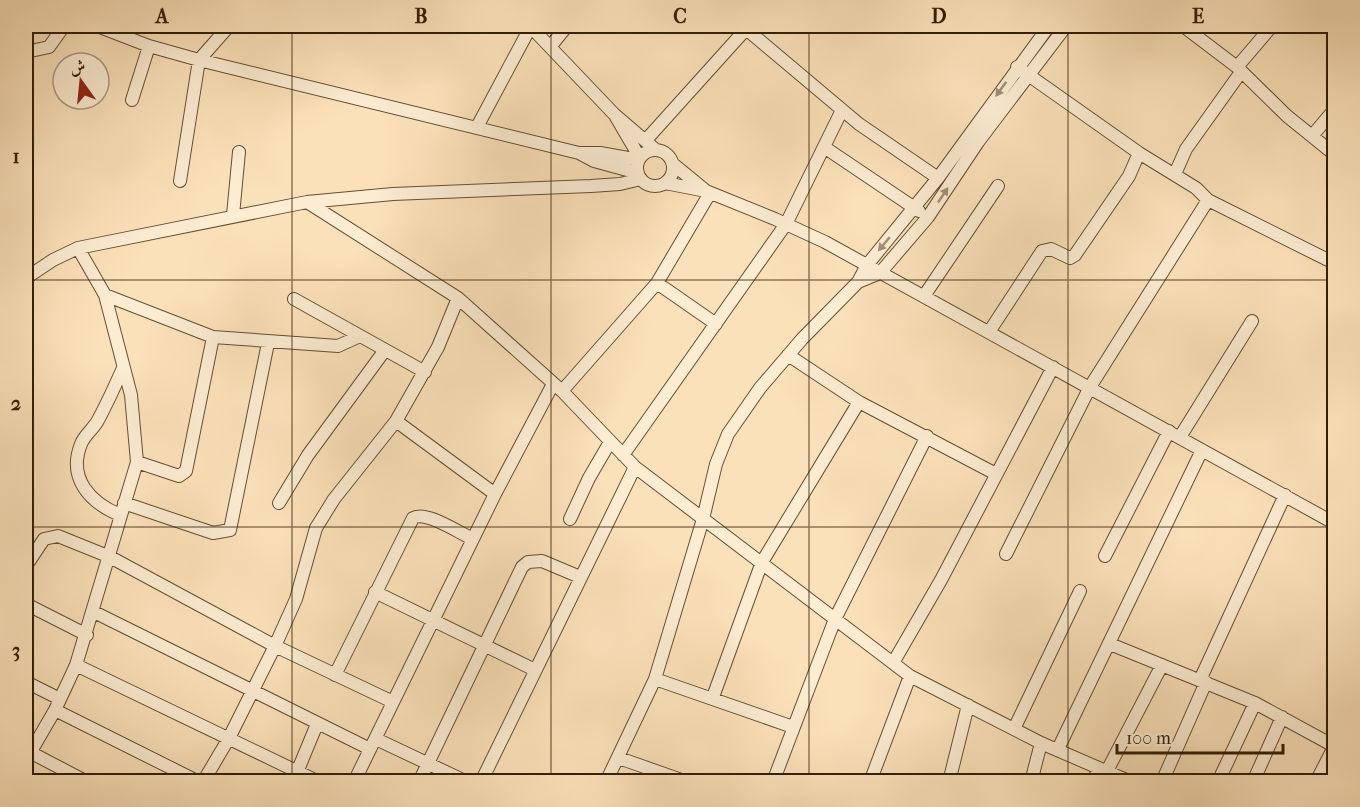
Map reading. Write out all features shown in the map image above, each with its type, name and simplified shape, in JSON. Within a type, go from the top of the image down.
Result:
[{"type":"street","points":[[26,52],[49,47],[64,26]]},
{"type":"street","points":[[98,26],[123,30],[148,46],[199,60],[579,153],[594,161],[639,168]]},
{"type":"street","points":[[180,181],[199,60],[228,26]]},
{"type":"street","points":[[477,127],[530,26],[614,114],[656,150],[667,154],[673,164],[708,192]]},
{"type":"street","points":[[550,47],[567,26]]},
{"type":"street","points":[[606,782],[656,679],[722,447],[760,388],[788,355],[858,282],[867,265],[938,178],[1049,26]]},
{"type":"street","points":[[858,282],[880,273],[928,217],[978,142],[1066,26]]},
{"type":"street","points":[[1183,26],[1239,70],[1335,154]]},
{"type":"street","points":[[1174,174],[1186,149],[1239,70],[1272,26]]},
{"type":"street","points":[[646,140],[747,27],[842,110],[938,178]]},
{"type":"street","points":[[132,100],[148,46]]},
{"type":"street","points":[[1017,67],[1139,153],[1196,188],[1208,200],[1335,263]]},
{"type":"street","points":[[623,455],[786,224],[842,110]]},
{"type":"street","points":[[1312,136],[1335,110]]},
{"type":"street","points":[[614,114],[639,168],[651,185],[665,183],[708,192],[786,224],[867,265],[1053,366],[1335,523]]},
{"type":"street","points":[[824,147],[928,217]]},
{"type":"street","points":[[26,278],[36,269],[78,248],[233,215],[307,202],[393,194],[620,184],[639,168],[646,153],[656,150]]},
{"type":"street","points":[[233,215],[239,152]]},
{"type":"street","points":[[989,332],[1042,251],[1051,249],[1070,258],[1075,255],[1129,176],[1139,153]]},
{"type":"street","points":[[665,183],[673,173],[673,164]]},
{"type":"street","points":[[924,296],[998,186]]},
{"type":"street","points":[[354,782],[472,539],[557,388],[657,283],[708,192]]},
{"type":"street","points":[[1006,554],[1090,387],[1208,200]]},
{"type":"street","points":[[307,202],[458,298],[557,388],[635,467],[910,676],[1041,743],[1131,782]]},
{"type":"street","points":[[78,248],[105,295],[136,425],[137,462],[94,612],[76,665],[27,754],[87,782]]},
{"type":"street","points":[[657,283],[716,324]]},
{"type":"street","points":[[105,295],[213,337],[268,343],[338,346],[360,336]]},
{"type":"street","points":[[26,682],[56,704],[202,782],[229,738],[275,646],[296,599],[316,528],[334,499],[396,421],[438,347],[458,298]]},
{"type":"street","points":[[294,299],[425,372]]},
{"type":"street","points":[[1105,556],[1175,434],[1252,321]]},
{"type":"street","points":[[137,462],[179,476],[186,471],[213,337]]},
{"type":"street","points":[[123,368],[108,402],[82,442],[76,459],[77,476],[86,493],[101,507],[122,509],[213,533],[230,530],[268,343]]},
{"type":"street","points":[[279,503],[308,456],[385,350]]},
{"type":"street","points":[[788,355],[858,402],[996,474]]},
{"type":"street","points":[[893,663],[941,580],[1053,366]]},
{"type":"street","points":[[713,697],[762,562],[858,402]]},
{"type":"street","points":[[396,421],[495,495]]},
{"type":"street","points":[[773,782],[835,619],[927,436]]},
{"type":"street","points":[[570,519],[589,478],[610,442]]},
{"type":"street","points":[[1058,749],[1202,450]]},
{"type":"street","points":[[481,782],[635,467]]},
{"type":"street","points":[[1162,782],[1203,681],[1285,495]]},
{"type":"street","points":[[335,675],[406,528],[416,515],[429,517],[472,539]]},
{"type":"street","points":[[26,566],[44,539],[58,536],[110,557],[275,646],[393,702]]},
{"type":"street","points":[[419,782],[522,567],[528,562],[542,561],[580,578]]},
{"type":"street","points":[[1014,729],[1080,591]]},
{"type":"street","points":[[375,592],[535,670]]},
{"type":"street","points":[[26,604],[87,635]]},
{"type":"street","points":[[94,612],[317,724],[428,764],[467,782]]},
{"type":"street","points":[[1110,645],[1255,703],[1335,746],[1316,782]]},
{"type":"street","points":[[76,665],[229,738],[295,776],[320,782]]},
{"type":"street","points":[[1094,782],[1162,665]]},
{"type":"street","points":[[870,782],[910,676]]},
{"type":"street","points":[[656,679],[713,697],[793,727]]},
{"type":"street","points":[[1218,782],[1255,703]]},
{"type":"street","points":[[949,782],[968,705]]},
{"type":"street","points":[[1258,780],[1282,717]]},
{"type":"street","points":[[295,776],[317,724]]},
{"type":"street","points":[[1031,782],[1041,743]]},
{"type":"street","points":[[619,758],[687,782]]}]
